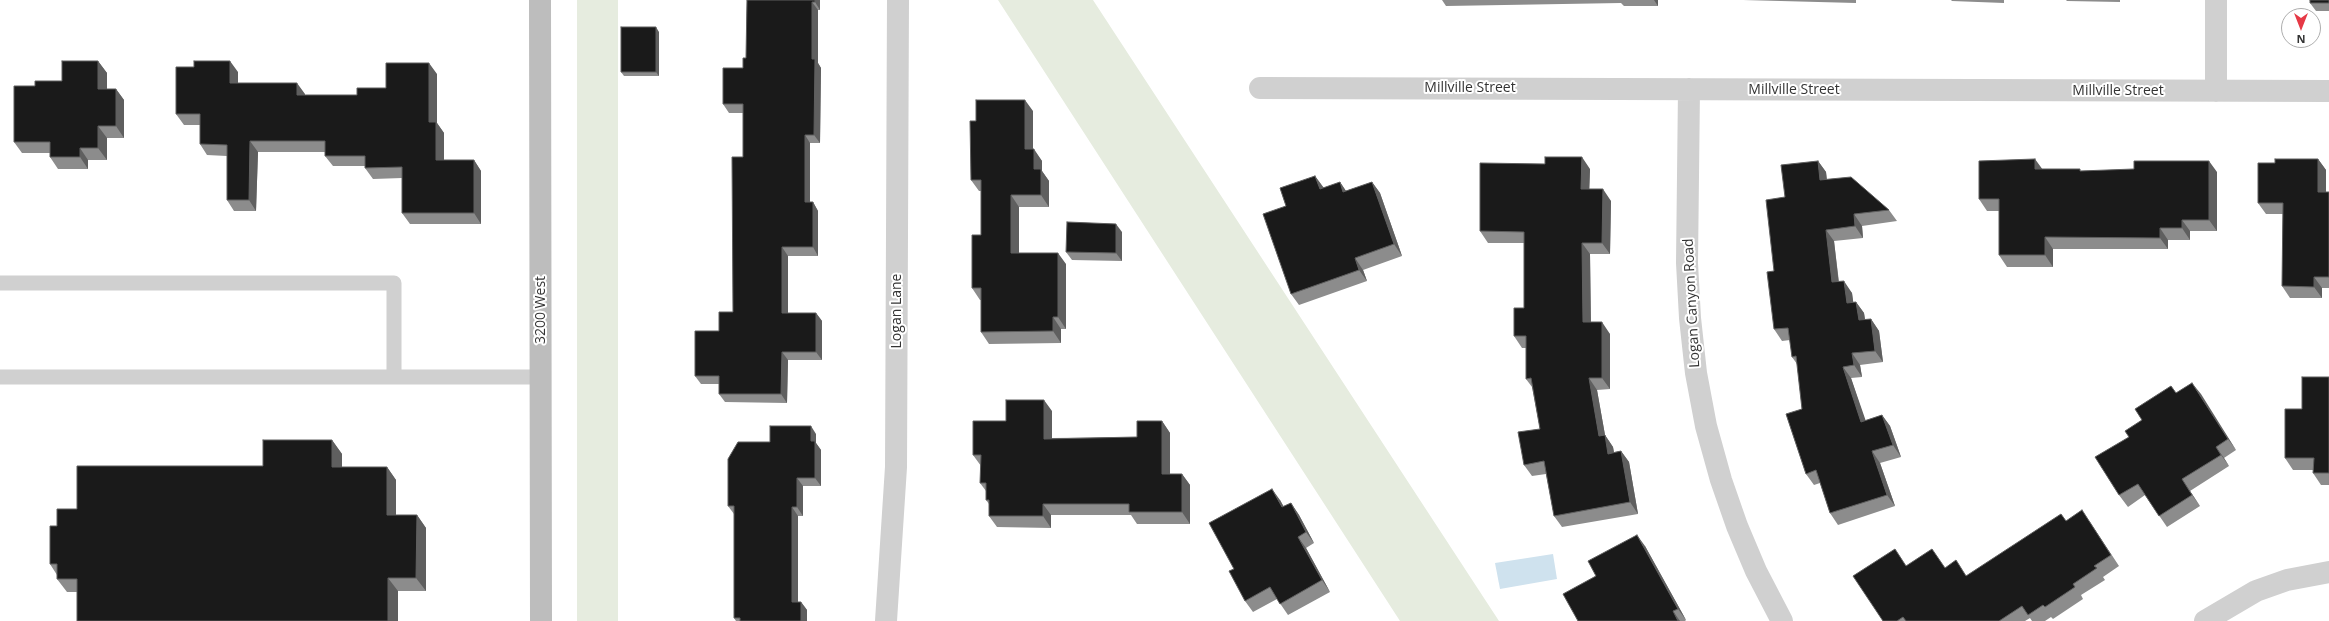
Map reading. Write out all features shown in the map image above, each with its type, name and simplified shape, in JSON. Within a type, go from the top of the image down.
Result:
[{"type":"street","name":"3200 West","points":[[540,0],[541,621]]},
{"type":"street","name":"Logan Lane","points":[[886,621],[896,467],[898,0]]},
{"type":"street","points":[[2216,0],[2216,91]]},
{"type":"street","name":"Millville Street","points":[[1260,88],[2329,91]]},
{"type":"street","name":"Logan Canyon Road","points":[[1688,89],[1687,263],[1690,318],[1696,373],[1706,426],[1721,480],[1737,526],[1756,571],[1782,621]]},
{"type":"street","points":[[2205,621],[2256,591],[2287,580],[2329,572]]},
{"type":"lane","points":[[0,283],[394,283],[394,377]]},
{"type":"lane","points":[[0,377],[541,377]]},
{"type":"shaded area","points":[[577,0],[618,0],[618,621],[577,621]]},
{"type":"shaded area","points":[[998,0],[1093,0],[1499,621],[1400,621]]},
{"type":"water","points":[[1553,554],[1557,579],[1500,589],[1495,563]]},
{"type":"building","points":[[747,0],[815,0],[815,2],[812,2],[812,59],[815,59],[814,135],[805,135],[805,202],[813,202],[813,247],[782,247],[782,313],[816,313],[816,352],[782,352],[781,394],[719,394],[719,376],[695,376],[695,331],[719,331],[719,312],[733,312],[732,157],[743,157],[743,104],[723,104],[723,68],[743,68],[743,58],[746,58]]},
{"type":"building","points":[[2310,0],[2329,0],[2329,3],[2310,3]]},
{"type":"building","points":[[621,27],[656,27],[656,72],[621,72]]},
{"type":"building","points":[[62,61],[98,61],[98,89],[116,89],[116,126],[98,126],[98,148],[80,148],[80,157],[50,157],[50,142],[14,142],[14,86],[35,86],[35,81],[62,81]]},
{"type":"building","points":[[194,61],[230,61],[230,83],[297,83],[297,95],[357,95],[357,88],[386,88],[386,63],[429,63],[429,122],[436,122],[436,160],[474,160],[474,213],[402,213],[402,167],[365,168],[365,156],[325,156],[325,141],[250,141],[249,200],[227,200],[227,145],[200,144],[200,114],[176,114],[176,67],[194,67]]},
{"type":"building","points":[[976,100],[1025,100],[1025,149],[1034,149],[1034,169],[1041,169],[1041,195],[1011,195],[1011,253],[1058,253],[1058,317],[1053,317],[1053,331],[981,332],[981,288],[972,288],[972,235],[981,235],[981,180],[971,180],[970,121],[976,121]]},
{"type":"building","points":[[1545,157],[1582,157],[1581,189],[1603,189],[1602,243],[1582,243],[1583,322],[1602,322],[1602,378],[1589,378],[1599,436],[1605,435],[1608,454],[1621,451],[1630,502],[1554,516],[1544,461],[1524,465],[1518,432],[1540,429],[1531,378],[1526,379],[1526,336],[1514,336],[1514,308],[1524,308],[1524,232],[1480,231],[1480,163],[1545,164]]},
{"type":"building","points":[[2035,159],[2035,169],[2080,169],[2080,171],[2134,169],[2134,161],[2209,161],[2209,220],[2182,220],[2182,228],[2160,228],[2160,238],[2045,237],[2045,255],[1999,255],[1999,199],[1979,199],[1979,161]]},
{"type":"building","points":[[2275,159],[2318,159],[2318,192],[2329,192],[2329,277],[2314,277],[2314,287],[2282,286],[2283,203],[2258,203],[2258,163],[2275,163]]},
{"type":"building","points":[[1818,161],[1820,180],[1851,177],[1889,210],[1854,214],[1855,226],[1826,230],[1832,282],[1844,281],[1847,303],[1856,302],[1859,320],[1871,319],[1875,351],[1852,353],[1854,365],[1843,367],[1861,422],[1882,415],[1893,445],[1872,451],[1887,495],[1830,513],[1816,470],[1806,474],[1786,414],[1802,409],[1796,356],[1792,357],[1788,328],[1774,329],[1767,272],[1774,271],[1766,200],[1785,197],[1781,165]]},
{"type":"building","points":[[1315,176],[1320,189],[1340,182],[1343,192],[1372,182],[1394,244],[1355,258],[1359,270],[1291,294],[1263,214],[1286,206],[1280,188]]},
{"type":"building","points":[[1067,222],[1116,224],[1116,253],[1066,252]]},
{"type":"building","points":[[2302,377],[2329,377],[2329,473],[2313,473],[2314,458],[2285,458],[2285,409],[2302,409]]},
{"type":"building","points":[[2192,383],[2228,439],[2216,447],[2221,455],[2182,479],[2192,495],[2159,516],[2138,484],[2119,495],[2095,457],[2129,437],[2125,431],[2142,420],[2135,409],[2171,386],[2176,393]]},
{"type":"building","points":[[1006,400],[1044,400],[1044,439],[1137,437],[1137,421],[1162,421],[1162,474],[1182,474],[1182,512],[1129,512],[1129,504],[1043,504],[1043,516],[989,516],[989,500],[986,500],[986,483],[980,483],[981,455],[973,455],[973,421],[1006,421]]},
{"type":"building","points":[[770,426],[811,426],[811,441],[815,441],[815,478],[797,478],[797,507],[792,507],[792,602],[801,602],[801,621],[740,621],[740,618],[734,618],[734,506],[728,506],[728,459],[738,442],[770,442]]},
{"type":"building","points":[[263,440],[332,440],[332,467],[387,467],[387,515],[417,515],[416,578],[388,578],[388,621],[77,621],[77,579],[57,579],[57,564],[50,564],[50,526],[57,526],[57,509],[77,509],[77,466],[263,466]]},
{"type":"building","points":[[1272,489],[1282,507],[1291,503],[1306,532],[1298,537],[1322,580],[1280,604],[1270,587],[1245,601],[1229,571],[1234,569],[1209,523]]},
{"type":"building","points":[[2082,510],[2111,555],[2094,566],[2097,568],[2073,584],[2075,587],[2045,607],[2043,605],[2028,615],[2022,606],[1999,621],[1906,621],[1903,617],[1897,621],[1883,621],[1853,576],[1895,549],[1906,566],[1932,549],[1945,568],[1956,560],[1966,576],[2061,514],[2066,521]]},
{"type":"building","points":[[1637,535],[1678,609],[1673,611],[1678,621],[1578,621],[1563,594],[1596,576],[1588,561]]}]
